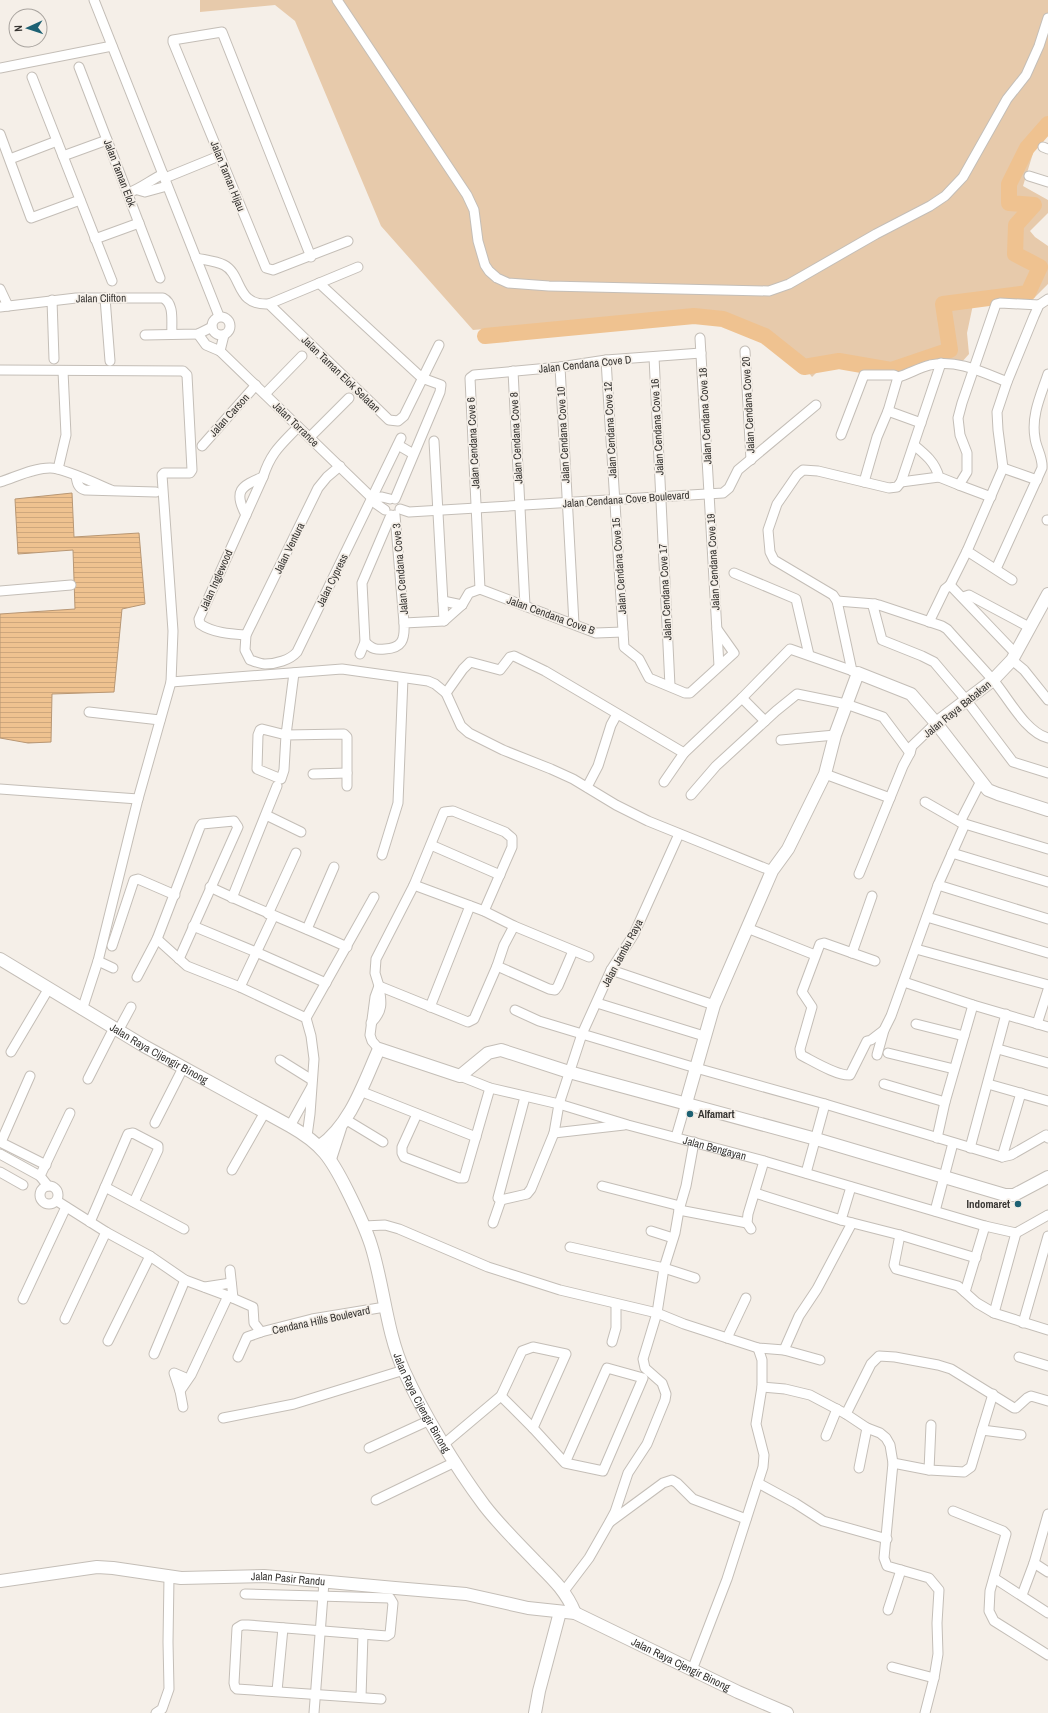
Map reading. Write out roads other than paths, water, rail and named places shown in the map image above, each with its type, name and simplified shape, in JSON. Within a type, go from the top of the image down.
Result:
[{"type":"street","points":[[94,0],[219,316],[228,319],[231,325],[229,331],[224,335],[220,351]]},
{"type":"street","points":[[337,0],[466,194],[474,210],[478,241],[485,265],[489,271],[497,278],[508,283],[549,286],[769,291],[789,284],[876,234],[930,206],[945,196],[954,187],[963,177],[1007,99],[1026,75],[1039,46],[1048,18]]},
{"type":"street","name":"Jalan Taman Hijau","points":[[311,257],[222,32],[173,40],[219,156],[266,268],[273,270],[311,257],[348,241]]},
{"type":"street","points":[[0,68],[111,43]]},
{"type":"street","name":"Jalan Taman Elok","points":[[79,67],[160,278]]},
{"type":"street","points":[[32,77],[112,281]]},
{"type":"street","points":[[0,134],[31,218],[80,200]]},
{"type":"street","points":[[63,156],[107,140]]},
{"type":"street","points":[[10,159],[57,141]]},
{"type":"street","points":[[128,193],[138,190],[145,192],[165,179],[219,156]]},
{"type":"street","points":[[1029,176],[1048,182]]},
{"type":"street","points":[[95,239],[139,223]]},
{"type":"street","points":[[196,258],[224,265],[228,268],[242,291],[249,299],[261,305],[269,304],[358,267]]},
{"type":"street","points":[[319,283],[422,378],[440,385],[440,392],[392,499],[384,504],[393,512]]},
{"type":"street","points":[[0,288],[4,307]]},
{"type":"street","points":[[105,298],[110,361]]},
{"type":"street","name":"Jalan Clifton","points":[[4,307],[52,300],[163,298],[168,300],[170,304],[172,334]]},
{"type":"street","points":[[929,622],[945,589],[950,585],[967,551],[1003,468],[997,412],[1007,382],[1039,305],[1048,299]]},
{"type":"street","points":[[52,300],[54,359]]},
{"type":"street","points":[[959,485],[967,472],[967,453],[960,435],[958,418],[997,303],[1039,305]]},
{"type":"street","name":"Jalan Taman Elok Selatan","points":[[269,304],[389,420],[398,421],[404,416],[439,345]]},
{"type":"street","points":[[219,316],[214,320],[212,327],[215,333],[224,335]]},
{"type":"street","points":[[145,335],[198,334],[212,327]]},
{"type":"street","name":"Jalan Torrance","points":[[198,334],[206,345],[220,351],[256,385],[340,466],[372,498],[375,503],[393,512]]},
{"type":"street","name":"Jalan Cendana Cove 18","points":[[700,338],[709,494]]},
{"type":"street","name":"Jalan Cendana Cove 20","points":[[745,351],[751,460]]},
{"type":"street","name":"Jalan Cendana Cove D","points":[[470,378],[474,375],[560,367],[606,360],[654,358],[701,353]]},
{"type":"street","points":[[265,394],[302,356]]},
{"type":"street","name":"Jalan Cendana Cove 16","points":[[654,358],[661,497]]},
{"type":"street","name":"Jalan Cendana Cove 12","points":[[606,360],[614,500]]},
{"type":"street","points":[[841,435],[864,375],[894,375],[898,377],[914,370],[941,363],[959,365],[974,369],[1007,382]]},
{"type":"street","points":[[676,1137],[714,1005],[772,871],[788,849],[825,774],[835,735],[855,672],[837,601],[833,596],[774,560],[770,552],[768,530],[777,504],[797,475],[803,470],[818,470],[889,488],[897,487],[901,482],[941,363]]},
{"type":"street","name":"Jalan Cendana Cove 10","points":[[560,367],[574,624]]},
{"type":"street","points":[[0,370],[183,371],[187,375],[192,470],[190,473],[164,473],[162,475],[173,631],[171,682],[138,800],[98,961],[82,1010]]},
{"type":"street","points":[[58,469],[66,435],[63,371]]},
{"type":"street","name":"Jalan Cendana Cove 8","points":[[513,371],[525,606]]},
{"type":"street","points":[[996,569],[1037,480],[1042,463],[1035,440],[1034,415],[1048,374]]},
{"type":"street","points":[[864,482],[877,437],[888,411],[898,377]]},
{"type":"street","name":"Jalan Cendana Cove 6","points":[[470,378],[480,589]]},
{"type":"street","name":"Jalan Carson","points":[[202,446],[256,385]]},
{"type":"street","points":[[310,437],[349,398]]},
{"type":"street","name":"Jalan Cendana Cove Boulevard","points":[[393,512],[438,511],[724,493],[729,488],[738,470],[816,405]]},
{"type":"street","points":[[888,411],[921,423]]},
{"type":"street","name":"Jalan Inglewood","points":[[246,635],[230,634],[206,628],[200,624],[199,619],[263,477],[268,462],[275,451],[298,427]]},
{"type":"street","name":"Jalan Cypress","points":[[246,635],[245,650],[250,660],[264,664],[283,661],[294,656],[298,652],[399,441],[410,452]]},
{"type":"street","points":[[434,441],[444,621]]},
{"type":"street","points":[[914,445],[928,457],[936,467],[939,477]]},
{"type":"street","name":"Jalan Ventura","points":[[246,635],[318,488],[327,477],[340,466]]},
{"type":"street","points":[[0,482],[45,468],[58,469],[76,476],[78,486],[81,489],[156,492]]},
{"type":"street","points":[[1003,468],[1037,480]]},
{"type":"street","points":[[246,514],[240,504],[240,491],[247,484],[263,477]]},
{"type":"street","points":[[901,482],[939,477],[991,497]]},
{"type":"street","name":"Jalan Cendana Cove 19","points":[[709,494],[719,666]]},
{"type":"street","points":[[360,654],[366,642],[362,583],[393,512],[400,504],[392,499],[382,496],[372,498]]},
{"type":"street","name":"Jalan Cendana Cove 17","points":[[661,497],[670,686]]},
{"type":"street","name":"Jalan Cendana Cove 15","points":[[614,500],[624,647],[639,659],[646,675],[649,678],[685,693],[690,693],[719,666]]},
{"type":"street","name":"Jalan Cendana Cove 3","points":[[366,642],[370,648],[377,650],[396,648],[401,644],[405,632],[393,512]]},
{"type":"street","points":[[967,551],[1012,580]]},
{"type":"street","points":[[734,573],[796,599],[809,655]]},
{"type":"street","points":[[950,585],[964,597],[1048,700]]},
{"type":"street","points":[[0,591],[71,586]]},
{"type":"street","points":[[404,623],[444,621],[462,605],[470,593],[480,589]]},
{"type":"street","name":"Jalan Cendana Cove B","points":[[480,589],[596,633],[623,632]]},
{"type":"street","name":"Jalan Raya Babakan","points":[[859,874],[912,746],[936,723],[993,680],[1014,657],[1048,594]]},
{"type":"street","points":[[964,597],[969,595],[1029,627]]},
{"type":"street","points":[[443,601],[462,605]]},
{"type":"street","points":[[837,601],[875,604],[947,629],[993,680],[1026,723],[1038,733],[1048,738]]},
{"type":"street","points":[[875,604],[873,608],[882,640],[934,662],[967,701],[1013,762],[1048,773]]},
{"type":"street","points":[[717,629],[734,653],[719,666]]},
{"type":"street","points":[[664,782],[684,753],[742,698],[790,649],[911,694],[936,723],[988,790],[1048,810]]},
{"type":"street","points":[[446,693],[463,669],[470,662],[500,670],[510,657],[514,656],[545,671],[684,753]]},
{"type":"street","points":[[171,682],[342,669],[428,681],[435,684],[446,693],[461,726],[469,733],[503,750],[551,768],[587,787],[616,805],[679,834],[772,871]]},
{"type":"street","points":[[294,673],[286,735],[284,770],[281,779],[257,770],[258,735],[260,730],[265,729],[286,735],[346,734],[347,786]]},
{"type":"street","points":[[382,855],[398,803],[403,678]]},
{"type":"street","points":[[691,796],[716,766],[765,721],[798,694],[846,704],[883,717],[910,753]]},
{"type":"street","points":[[742,698],[765,721]]},
{"type":"street","points":[[89,712],[160,720]]},
{"type":"street","points":[[587,787],[598,766],[611,725],[617,714]]},
{"type":"street","points":[[781,740],[835,735]]},
{"type":"street","points":[[313,774],[347,773]]},
{"type":"street","points":[[825,774],[890,798]]},
{"type":"street","points":[[877,1055],[884,1030],[892,1016],[938,885],[952,853],[962,823],[981,781]]},
{"type":"street","points":[[232,898],[277,786]]},
{"type":"street","points":[[0,789],[138,800]]},
{"type":"street","points":[[925,802],[962,823],[1048,849]]},
{"type":"street","points":[[330,1159],[342,1123],[360,1091],[379,1049],[372,1042],[370,1035],[375,997],[379,986],[375,973],[376,959],[414,885],[444,812],[449,810],[505,832],[512,838],[512,847],[484,911]]},
{"type":"street","points":[[266,815],[301,832]]},
{"type":"street","points":[[137,977],[157,939],[176,895],[202,824],[234,821],[238,827],[179,959]]},
{"type":"street","name":"Jalan Jambu Raya","points":[[501,1200],[513,1198],[529,1192],[554,1133],[559,1104],[582,1034],[611,970],[634,934],[679,834]]},
{"type":"street","points":[[431,845],[500,876]]},
{"type":"street","points":[[240,987],[256,952],[296,853]]},
{"type":"street","points":[[952,853],[1048,882]]},
{"type":"street","points":[[307,929],[334,867]]},
{"type":"street","points":[[112,946],[134,880],[138,879],[176,895]]},
{"type":"street","points":[[414,885],[484,911],[514,926],[589,957]]},
{"type":"street","points":[[938,885],[1048,919]]},
{"type":"street","points":[[210,887],[232,898],[347,947]]},
{"type":"street","points":[[852,953],[872,896]]},
{"type":"street","points":[[307,1136],[314,1059],[311,1036],[306,1018],[374,897]]},
{"type":"street","points":[[430,1007],[470,906]]},
{"type":"street","points":[[927,917],[1048,953]]},
{"type":"street","points":[[193,926],[326,983]]},
{"type":"street","points":[[379,986],[468,1022],[472,1022],[497,966],[504,945],[514,926]]},
{"type":"street","points":[[747,928],[815,955]]},
{"type":"street","points":[[157,939],[187,966],[240,987],[306,1018]]},
{"type":"street","points":[[875,961],[822,943],[815,955],[802,992],[812,1007],[800,1049],[801,1055],[833,1071],[844,1075],[850,1075],[867,1041],[871,1040],[884,1030]]},
{"type":"street","points":[[916,949],[1048,985]]},
{"type":"street","points":[[497,966],[549,989],[555,990],[573,951]]},
{"type":"street","name":"Jalan Raya Cijengir Binong","points":[[0,959],[116,1030],[290,1126],[320,1146],[338,1171],[364,1226],[371,1246],[392,1335],[404,1370],[430,1420],[455,1462],[484,1505],[510,1535],[564,1590],[575,1613]]},
{"type":"street","points":[[98,961],[113,968]]},
{"type":"street","points":[[611,970],[714,1005]]},
{"type":"street","points":[[904,982],[972,1005],[1048,1027]]},
{"type":"street","points":[[11,1052],[49,988]]},
{"type":"street","points":[[1037,1024],[1048,990]]},
{"type":"street","points":[[597,1003],[704,1036]]},
{"type":"street","points":[[937,1138],[945,1102],[972,1005]]},
{"type":"street","points":[[88,1079],[116,1030],[132,1007]]},
{"type":"street","points":[[515,1010],[539,1021],[582,1034],[1002,1157],[1012,1155],[1047,1136]]},
{"type":"street","points":[[970,1148],[998,1049],[1006,1014]]},
{"type":"street","points":[[916,1024],[964,1036]]},
{"type":"street","name":"Jalan Bengayan","points":[[379,1049],[460,1076],[490,1088],[559,1104],[628,1125],[806,1173],[985,1226],[1016,1233]]},
{"type":"street","points":[[998,1049],[1048,1063]]},
{"type":"street","points":[[460,1076],[488,1054],[501,1050],[569,1072],[816,1139],[1010,1196],[1048,1177]]},
{"type":"street","points":[[888,1053],[954,1070]]},
{"type":"street","points":[[280,1060],[312,1083]]},
{"type":"street","points":[[155,1123],[183,1068]]},
{"type":"street","points":[[30,1076],[0,1142],[46,1164]]},
{"type":"street","points":[[290,1126],[312,1083]]},
{"type":"street","points":[[884,1084],[945,1102]]},
{"type":"street","points":[[988,1084],[1048,1101]]},
{"type":"street","points":[[417,1114],[402,1147],[402,1153],[404,1156],[460,1178],[464,1178],[467,1173],[490,1088]]},
{"type":"street","points":[[360,1091],[476,1137]]},
{"type":"street","points":[[1002,1157],[1021,1093]]},
{"type":"street","points":[[493,1223],[501,1200],[498,1198],[525,1097]]},
{"type":"street","points":[[806,1173],[824,1104]]},
{"type":"street","points":[[232,1170],[265,1112]]},
{"type":"street","points":[[40,1176],[70,1113]]},
{"type":"street","points":[[342,1123],[383,1142]]},
{"type":"street","points":[[320,1146],[342,1123]]},
{"type":"street","points":[[554,1133],[628,1125]]},
{"type":"street","points":[[90,1222],[128,1134],[133,1133],[158,1146],[158,1150],[134,1202]]},
{"type":"street","points":[[564,1590],[589,1558],[615,1512],[628,1474],[647,1444],[665,1400],[666,1394],[662,1383],[645,1368],[643,1359],[657,1313],[664,1268],[686,1186],[694,1142]]},
{"type":"street","points":[[935,1211],[953,1143]]},
{"type":"street","points":[[0,1154],[40,1176],[48,1186],[54,1187],[58,1192],[57,1200],[49,1205],[41,1200],[41,1192],[48,1186]]},
{"type":"street","points":[[602,1186],[749,1226],[748,1214],[764,1161]]},
{"type":"street","points":[[0,1172],[23,1185]]},
{"type":"street","points":[[105,1187],[184,1229]]},
{"type":"street","points":[[841,1220],[851,1187]]},
{"type":"street","points":[[755,1193],[841,1220],[900,1235],[976,1258]]},
{"type":"street","name":"Cendana Hills Boulevard","points":[[57,1200],[106,1232],[150,1256],[185,1280],[253,1307],[254,1323],[261,1332],[312,1319],[385,1307]]},
{"type":"street","points":[[23,1299],[66,1207]]},
{"type":"street","points":[[994,1313],[1016,1233],[1048,1215]]},
{"type":"street","points":[[784,1350],[799,1316],[817,1289],[852,1223]]},
{"type":"street","points":[[364,1226],[385,1225],[399,1228],[488,1267],[560,1290],[657,1313],[684,1324],[758,1348],[784,1350],[820,1360]]},
{"type":"street","points":[[965,1292],[985,1226]]},
{"type":"street","points":[[66,1319],[106,1232]]},
{"type":"street","points":[[651,1232],[673,1238]]},
{"type":"street","points":[[900,1235],[894,1266],[896,1269],[958,1286],[977,1303],[994,1313],[1048,1330]]},
{"type":"street","points":[[1023,1323],[1048,1236]]},
{"type":"street","points":[[570,1247],[664,1268],[695,1278]]},
{"type":"street","points":[[108,1341],[150,1256]]},
{"type":"street","points":[[180,1391],[188,1379],[230,1297],[232,1283],[230,1270]]},
{"type":"street","points":[[154,1354],[185,1280]]},
{"type":"street","points":[[204,1287],[232,1283]]},
{"type":"street","points":[[727,1338],[746,1298]]},
{"type":"street","points":[[612,1342],[616,1328],[616,1304]]},
{"type":"street","points":[[238,1356],[254,1323]]},
{"type":"street","points":[[247,1337],[261,1332]]},
{"type":"street","points":[[444,1444],[501,1396],[522,1351],[533,1347],[566,1354],[533,1428]]},
{"type":"street","points":[[692,1670],[727,1578],[763,1467],[764,1455],[756,1424],[762,1387],[762,1360],[758,1348]]},
{"type":"street","points":[[846,1414],[871,1364],[879,1356],[895,1357],[951,1369],[1014,1408],[1031,1396],[1048,1401]]},
{"type":"street","points":[[1019,1357],[1048,1366]]},
{"type":"street","points":[[501,1396],[566,1462],[603,1471],[643,1378],[607,1368],[566,1462]]},
{"type":"street","points":[[223,1418],[294,1404],[404,1370]]},
{"type":"street","points":[[183,1407],[174,1372],[188,1379]]},
{"type":"street","points":[[762,1387],[810,1395],[846,1414],[867,1428],[880,1433],[886,1438],[890,1445],[892,1463],[887,1539],[884,1558],[885,1562],[887,1566],[929,1578],[939,1590],[938,1654],[934,1678],[925,1713]]},
{"type":"street","points":[[892,1463],[929,1470],[957,1473],[967,1470],[971,1467],[993,1394]]},
{"type":"street","points":[[826,1436],[837,1409]]},
{"type":"street","points":[[369,1448],[430,1420]]},
{"type":"street","points":[[929,1470],[930,1425]]},
{"type":"street","points":[[859,1468],[867,1428]]},
{"type":"street","points":[[982,1430],[1021,1435]]},
{"type":"street","points":[[376,1500],[455,1462]]},
{"type":"street","points":[[609,1523],[663,1483],[672,1480],[678,1483],[693,1499],[746,1519]]},
{"type":"street","points":[[758,1483],[795,1503],[823,1521],[887,1539]]},
{"type":"street","points":[[953,1511],[1003,1531],[1006,1534],[990,1591],[989,1611],[991,1617],[994,1621],[1048,1655]]},
{"type":"street","points":[[1022,1595],[1034,1563],[1048,1514]]},
{"type":"street","points":[[1034,1563],[1048,1572]]},
{"type":"street","name":"Jalan Pasir Randu","points":[[0,1581],[97,1567],[113,1568],[168,1577],[198,1578],[264,1576],[466,1594],[528,1608],[575,1613]]},
{"type":"street","points":[[888,1610],[901,1570]]},
{"type":"street","points":[[156,1713],[162,1709],[169,1689],[168,1577]]},
{"type":"street","points":[[994,1578],[1048,1613]]},
{"type":"street","points":[[314,1713],[324,1582]]},
{"type":"street","points":[[245,1594],[390,1598],[393,1603],[389,1635],[242,1625],[237,1628],[235,1687],[237,1689],[315,1693],[381,1699]]},
{"type":"street","points":[[535,1713],[539,1691],[560,1612]]},
{"type":"street","name":"Jalan Raya Cjengir Binong","points":[[575,1613],[738,1692],[787,1713]]},
{"type":"street","points":[[277,1691],[283,1628]]},
{"type":"street","points":[[361,1697],[363,1634]]},
{"type":"street","points":[[892,1667],[934,1678]]},
{"type":"waterway","points":[[485,336],[694,316],[723,319],[765,336],[804,367],[839,361],[891,370],[950,350],[943,304],[1028,293],[1040,267],[1015,254],[1016,225],[1034,205],[1009,203],[1009,184],[1027,148],[1048,124]]},
{"type":"place","name":"Alfamart","points":[[690,1114]]},
{"type":"place","name":"Indomaret","points":[[1018,1204]]}]
